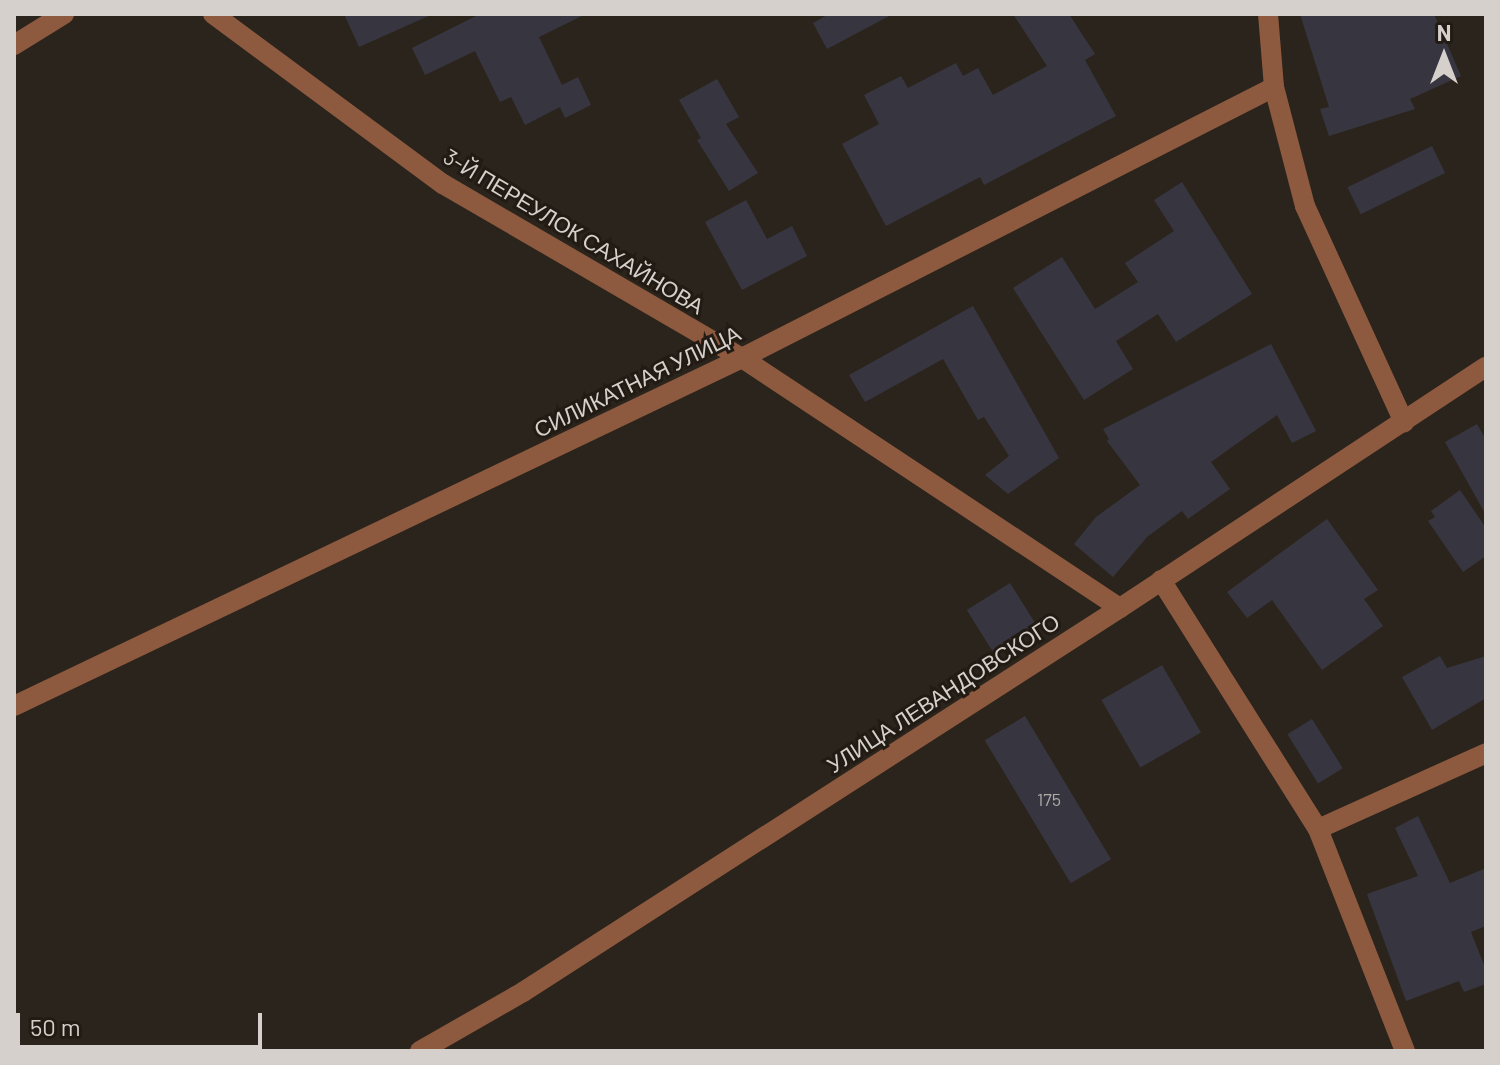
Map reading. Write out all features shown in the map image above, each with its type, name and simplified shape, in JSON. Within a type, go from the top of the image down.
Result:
[{"type":"street","points":[[14,45],[64,14]]},
{"type":"street","name":"3-Й ПЕРЕУЛОК САХАЙНОВА","points":[[213,14],[443,184],[742,358],[1120,608]]},
{"type":"street","points":[[1268,14],[1274,87],[1305,206],[1404,422]]},
{"type":"street","name":"СИЛИКАТНАЯ УЛИЦА","points":[[14,706],[742,358],[1274,87]]},
{"type":"street","name":"УЛИЦА ЛЕВАНДОВСКОГО","points":[[420,1051],[523,992],[1120,608],[1486,367]]},
{"type":"street","points":[[1161,580],[1318,829],[1405,1051]]},
{"type":"street","points":[[1318,829],[1486,753]]},
{"type":"building","points":[[344,14],[433,14],[359,47]]},
{"type":"building","points":[[480,14],[586,14],[539,37],[562,85],[578,77],[591,105],[565,118],[560,107],[525,125],[511,97],[500,102],[475,51],[425,75],[412,48]]},
{"type":"building","points":[[829,14],[893,14],[827,49],[813,23]]},
{"type":"building","points":[[1013,14],[1069,14],[1095,54],[1085,60],[1116,116],[984,185],[980,177],[886,226],[842,144],[879,124],[864,95],[901,76],[908,88],[956,63],[963,76],[978,68],[993,95],[1047,66]]},
{"type":"building","points":[[1300,14],[1434,14],[1461,76],[1410,99],[1415,109],[1329,136],[1320,109],[1329,107]]},
{"type":"building","points":[[717,79],[739,117],[726,124],[758,173],[729,191],[697,140],[701,138],[679,100]]},
{"type":"building","points":[[1432,146],[1445,173],[1361,214],[1348,187]]},
{"type":"building","points":[[1182,182],[1252,294],[1176,342],[1158,314],[1116,341],[1133,369],[1084,400],[1013,288],[1062,257],[1095,309],[1138,282],[1125,263],[1174,231],[1154,200]]},
{"type":"building","points":[[746,200],[767,239],[792,226],[807,256],[742,290],[705,222]]},
{"type":"building","points":[[973,306],[1059,458],[1008,494],[985,475],[1009,456],[984,417],[978,420],[943,359],[865,402],[849,375]]},
{"type":"building","points":[[1271,344],[1316,431],[1292,443],[1277,415],[1211,462],[1230,489],[1188,519],[1182,511],[1147,537],[1113,577],[1074,544],[1096,517],[1140,485],[1107,441],[1109,439],[1103,429]]},
{"type":"building","points":[[1477,424],[1486,440],[1486,515],[1445,442]]},
{"type":"building","points":[[1460,490],[1486,528],[1486,556],[1463,572],[1428,521],[1435,517],[1431,511]]},
{"type":"building","points":[[1327,519],[1378,590],[1364,599],[1383,626],[1322,670],[1272,600],[1247,618],[1227,592]]},
{"type":"building","points":[[1010,583],[1038,627],[994,654],[967,610]]},
{"type":"building","points":[[1440,656],[1447,668],[1486,656],[1486,698],[1432,730],[1402,677]]},
{"type":"building","points":[[1162,665],[1201,733],[1140,768],[1101,700]]},
{"type":"building","points":[[1025,716],[1111,859],[1071,883],[985,740]]},
{"type":"building","points":[[1312,719],[1343,768],[1318,784],[1287,734]]},
{"type":"building","points":[[1418,816],[1450,883],[1486,868],[1486,926],[1471,932],[1486,970],[1486,984],[1464,992],[1459,981],[1406,1001],[1367,894],[1418,876],[1395,828]]}]
